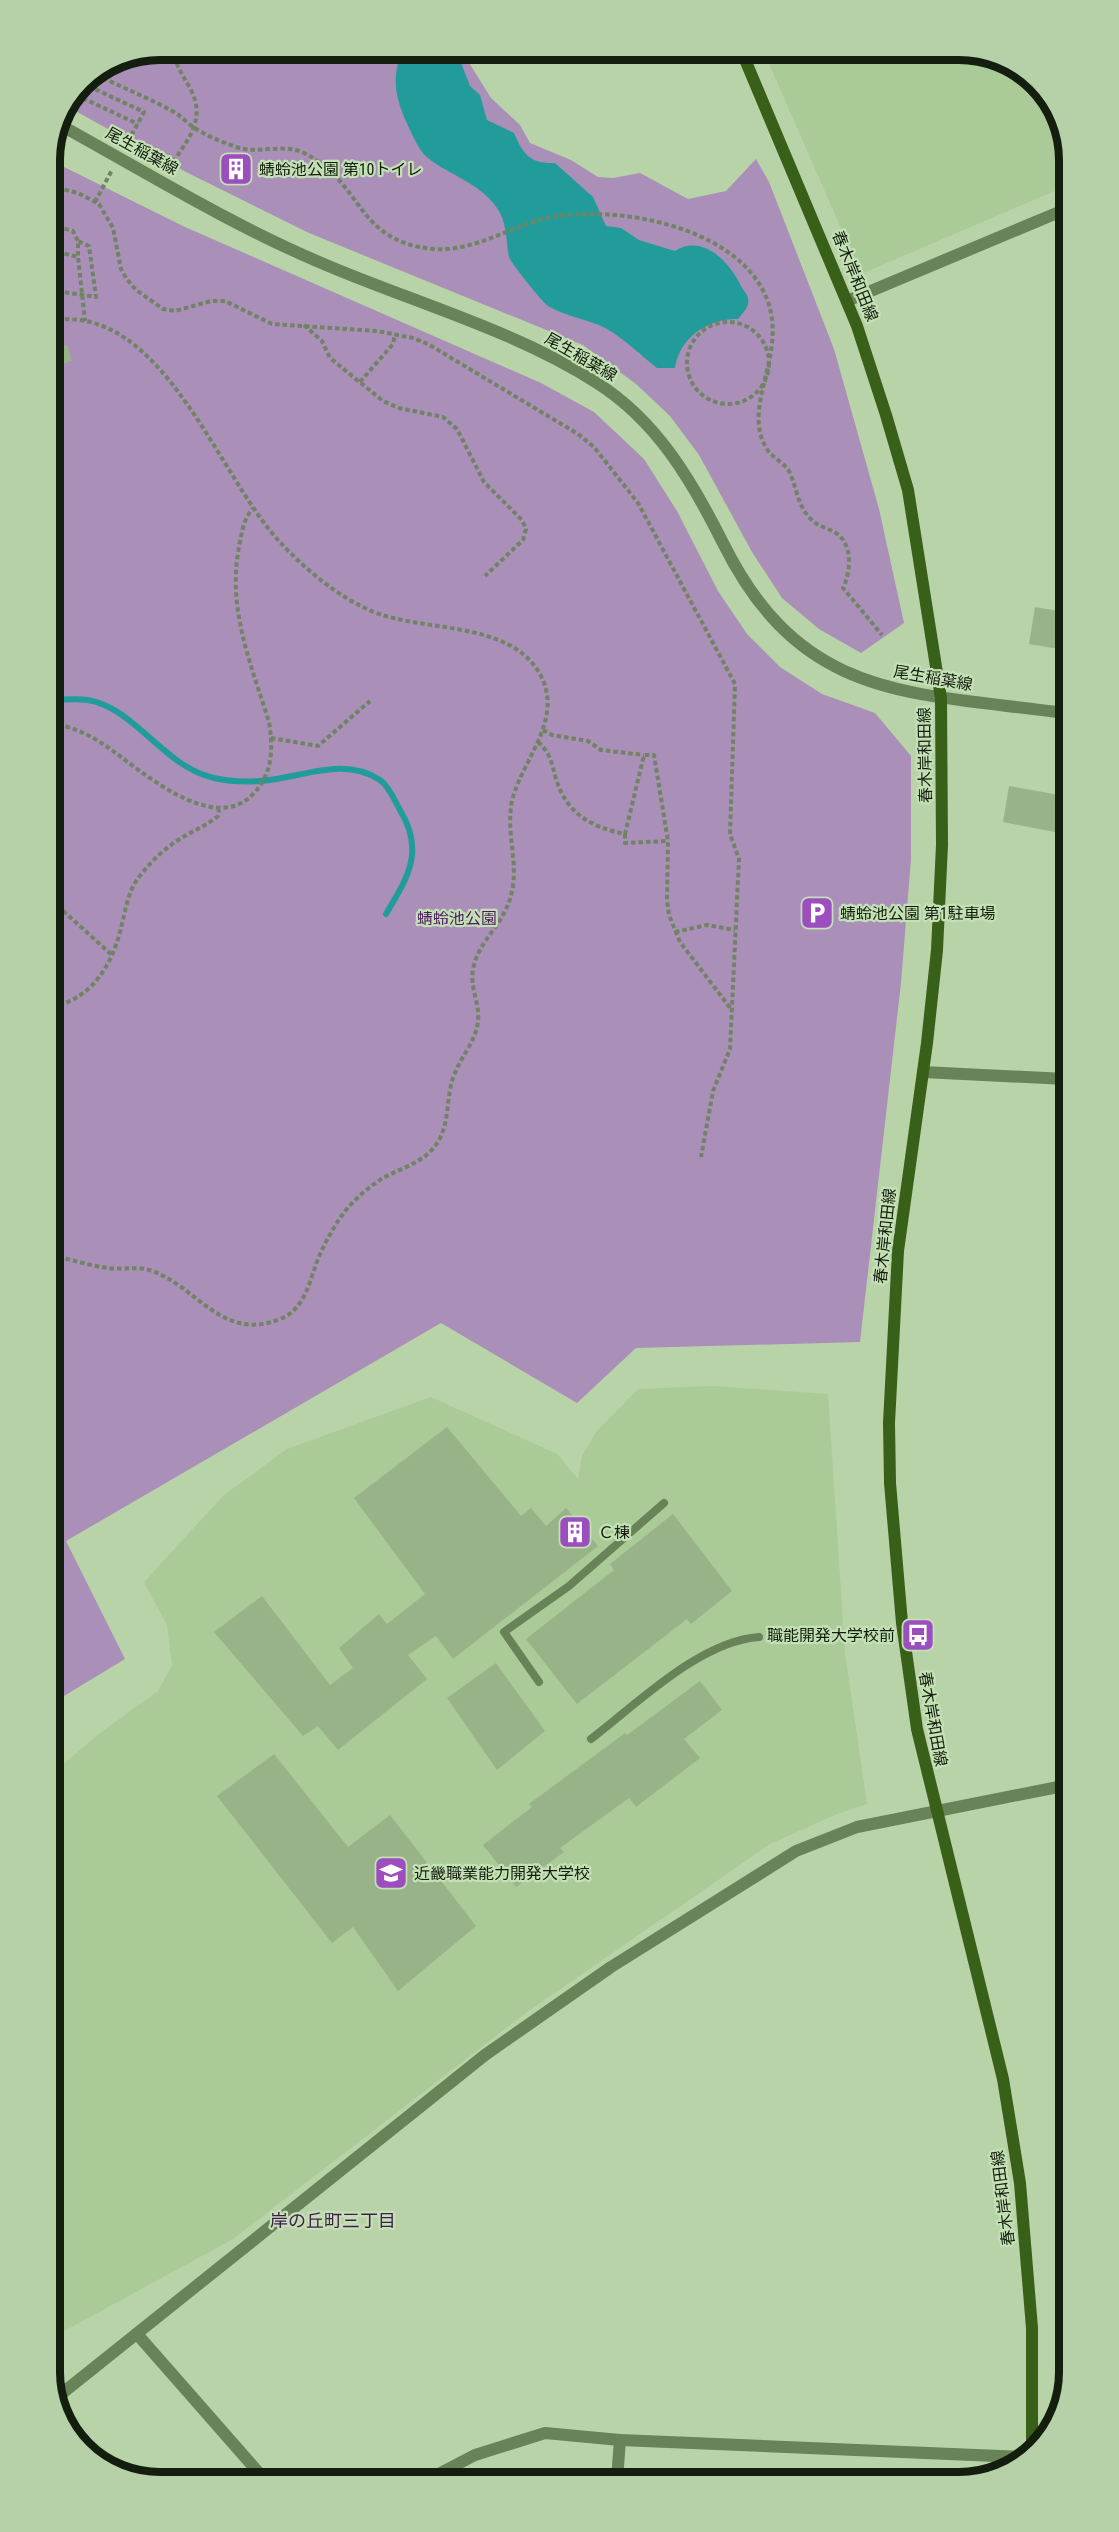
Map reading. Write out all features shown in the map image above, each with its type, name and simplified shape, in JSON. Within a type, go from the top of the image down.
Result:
[{"type":"main road","name":"春木岸和田線","points":[[745,60],[847,300],[886,415],[908,490],[941,698],[942,845],[937,950],[898,1251],[889,1423],[890,1483],[909,1686],[936,1813],[1003,2079],[1020,2183],[1032,2328],[1032,2440]]},
{"type":"street","name":"尾生稲葉線","points":[[65,128],[252,232],[343,273],[536,349],[599,384],[630,409],[664,444],[685,473],[747,586],[768,615],[794,641],[826,663],[858,678],[896,690],[941,698],[1059,712]]},
{"type":"street","points":[[847,300],[1059,212]]},
{"type":"street","points":[[923,1072],[1059,1079]]},
{"type":"street","points":[[62,2394],[485,2055],[641,1948],[796,1851],[857,1827],[1059,1787]]},
{"type":"street","points":[[137,2334],[258,2472]]},
{"type":"street","points":[[442,2472],[474,2455],[545,2433],[620,2440],[1012,2457]]},
{"type":"street","points":[[618,2472],[620,2440]]},
{"type":"lane","points":[[539,1682],[504,1632],[569,1587],[664,1503]]},
{"type":"lane","points":[[591,1739],[686,1665],[741,1638],[759,1637]]},
{"type":"path","points":[[173,162],[189,138],[198,114],[195,101],[175,60]]},
{"type":"path","points":[[103,78],[177,113],[193,127],[251,151],[279,148],[305,153],[342,181],[360,209],[382,232],[431,249],[453,249],[544,219],[604,213],[636,218],[674,228],[707,240],[733,254],[753,274],[772,310],[774,332],[768,372],[759,404],[759,423],[765,446],[789,471],[808,516],[816,524],[839,535],[847,547],[849,576],[843,588],[882,635]]},
{"type":"path","points":[[92,87],[144,112]]},
{"type":"path","points":[[82,98],[138,124]]},
{"type":"path","points":[[60,188],[78,193],[99,204],[113,228],[121,269],[126,278],[136,290],[156,305],[175,311],[211,301],[225,301],[272,324],[395,334],[428,344],[578,434],[594,447],[624,483],[650,524],[735,684],[730,830],[739,859],[730,1049],[713,1091],[701,1157]]},
{"type":"path","points":[[60,228],[73,231],[78,241],[84,321]]},
{"type":"path","points":[[60,292],[82,297],[96,297],[89,246],[78,241]]},
{"type":"path","points":[[60,252],[78,257]]},
{"type":"path","points":[[60,321],[84,321],[110,328],[139,349],[183,397],[253,508],[279,542],[320,580],[348,599],[392,618],[483,634],[515,648],[539,674],[548,701],[543,730],[513,797],[509,814],[509,836],[514,874],[510,902],[503,919],[477,956],[472,969],[472,985],[479,1011],[478,1025],[473,1040],[454,1074],[443,1132],[431,1152],[379,1180],[350,1205],[323,1247],[307,1290],[293,1311],[280,1319],[263,1323],[235,1322],[204,1307],[175,1284],[147,1269],[102,1268],[60,1258]]},
{"type":"path","points":[[727,322],[744,325],[756,333],[765,344],[769,358],[768,372],[763,385],[749,398],[736,403],[722,403],[708,399],[697,390],[690,377],[688,357],[692,344],[701,332],[713,325],[727,322]]},
{"type":"path","points":[[304,325],[322,341],[330,358],[383,401],[399,408],[450,421],[470,452],[484,482],[522,520],[526,529],[523,540],[485,576]]},
{"type":"path","points":[[360,382],[393,344],[395,334]]},
{"type":"path","points":[[60,726],[86,734],[151,781],[219,810],[231,809],[243,804],[260,788],[267,776],[272,738],[238,623],[235,599],[238,552],[243,526],[253,508]]},
{"type":"path","points":[[272,738],[318,746],[370,701]]},
{"type":"path","points":[[543,730],[552,735],[588,741],[602,750],[654,755],[668,841],[667,900],[675,932],[731,1009]]},
{"type":"path","points":[[538,742],[548,750],[563,797],[572,809],[592,825],[625,834]]},
{"type":"path","points":[[644,755],[625,834],[625,843],[668,841]]},
{"type":"path","points":[[60,1004],[70,1001],[90,988],[107,968],[130,891],[137,879],[166,848],[209,824],[219,816],[219,810]]},
{"type":"path","points":[[60,908],[112,955]]},
{"type":"path","points":[[675,932],[707,925],[735,930]]},
{"type":"shaded area","points":[[767,60],[966,60],[985,63],[1009,73],[1020,81],[1042,104],[1054,128],[1058,147],[1059,189],[861,274]]},
{"type":"shaded area","name":"近畿職業能力開発大学校","points":[[711,1386],[828,1394],[845,1653],[867,1804],[837,1814],[770,1844],[527,2012],[233,2239],[60,2333],[60,1767],[100,1733],[158,1691],[172,1665],[167,1625],[144,1582],[224,1495],[287,1449],[431,1397],[557,1454],[578,1479],[582,1456],[596,1432],[638,1389]]},
{"type":"green space","points":[[160,60],[467,60],[491,98],[520,125],[530,143],[571,160],[598,177],[613,178],[640,173],[688,199],[726,191],[756,159],[769,182],[834,349],[879,509],[904,623],[861,653],[819,629],[782,598],[752,552],[699,455],[670,416],[636,384],[583,345],[309,233],[184,171],[74,110],[94,85],[110,73],[140,62]]},
{"type":"green space","name":"蜻蛉池公園","points":[[60,165],[185,227],[541,383],[594,412],[644,459],[677,511],[718,591],[747,634],[780,667],[822,694],[875,713],[911,756],[911,859],[901,983],[860,1342],[636,1348],[577,1403],[441,1323],[66,1541],[125,1659],[60,1698]]},
{"type":"water","points":[[460,60],[470,86],[480,95],[487,120],[514,133],[528,156],[539,162],[555,163],[593,197],[606,226],[621,228],[639,240],[675,251],[695,246],[713,252],[729,266],[747,296],[748,304],[744,312],[738,319],[716,322],[697,332],[682,348],[675,368],[657,368],[607,329],[548,306],[509,257],[504,223],[493,203],[477,188],[437,165],[418,146],[396,92],[396,72],[399,61]]},
{"type":"building","name":"蜻蛉池公園 第10トイレ","points":[[228,154],[251,160],[245,184],[222,179]]},
{"type":"building","points":[[67,345],[72,361],[60,365],[60,347]]},
{"type":"building","points":[[1035,607],[1059,611],[1059,649],[1029,644]]},
{"type":"building","points":[[1009,786],[1059,795],[1059,833],[1003,822]]},
{"type":"building","points":[[447,1427],[521,1516],[531,1508],[546,1526],[566,1508],[598,1546],[453,1659],[436,1636],[408,1655],[427,1679],[338,1750],[318,1726],[303,1736],[214,1632],[262,1596],[330,1685],[353,1668],[339,1648],[379,1614],[387,1624],[425,1594],[354,1498]]},
{"type":"building","points":[[673,1514],[732,1591],[691,1624],[687,1619],[577,1704],[526,1639],[614,1570],[610,1564]]},
{"type":"building","points":[[496,1663],[545,1731],[497,1770],[447,1698]]},
{"type":"building","points":[[700,1681],[722,1710],[684,1739],[700,1758],[636,1807],[629,1798],[560,1848],[564,1852],[516,1887],[483,1845],[532,1807],[529,1804]]},
{"type":"building","points":[[274,1754],[348,1847],[390,1815],[476,1926],[398,1991],[353,1927],[332,1943],[217,1796]]},
{"type":"waterway","points":[[60,700],[83,699],[105,705],[135,725],[180,762],[196,772],[214,778],[260,781],[321,770],[351,769],[380,780],[392,794],[407,825],[412,851],[407,876],[386,914]]},
{"type":"place","name":"蜻蛉池公園 第10トイレ","points":[[236,169]]},
{"type":"place","name":"蜻蛉池公園 第1駐車場","points":[[817,913]]},
{"type":"place","name":"Ｃ棟","points":[[575,1532]]},
{"type":"place","name":"職能開発大学校前","points":[[918,1635]]},
{"type":"place","name":"近畿職業能力開発大学校","points":[[391,1873]]},
{"type":"district","name":"岸の丘町三丁目","points":[[333,2220]]}]
